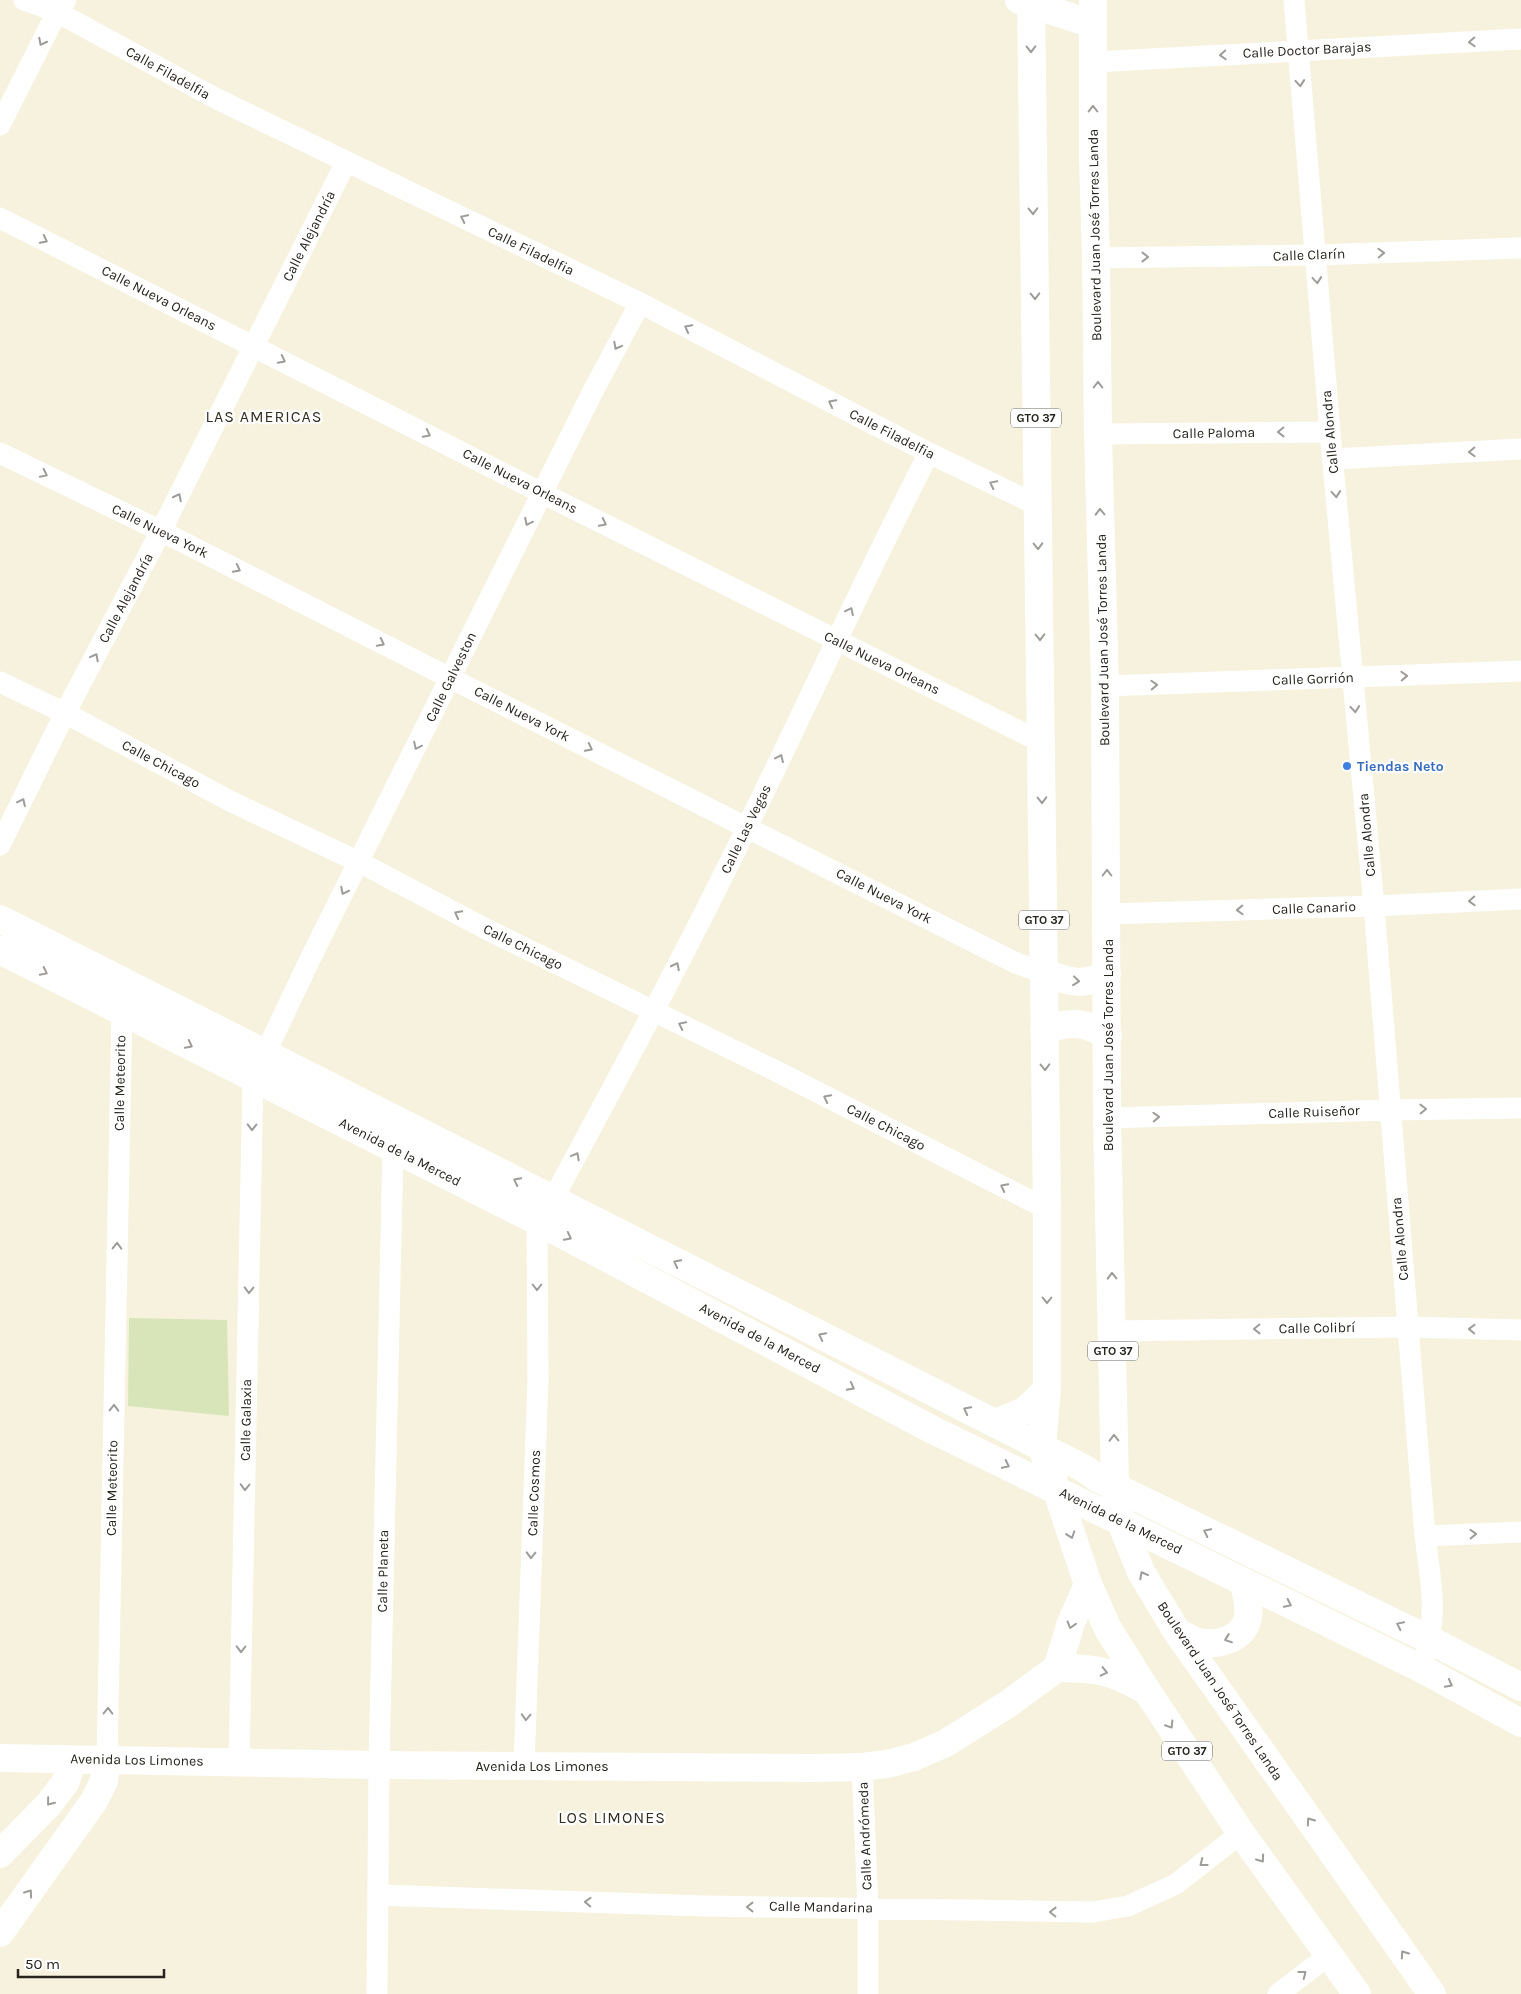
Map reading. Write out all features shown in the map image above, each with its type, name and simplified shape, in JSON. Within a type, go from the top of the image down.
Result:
[{"type":"street","name":"Calle Filadelfia","points":[[24,0],[61,6],[215,98],[640,303],[929,453],[1037,505]]},
{"type":"street","name":"Calle Alondra","points":[[1294,0],[1330,432],[1374,906],[1425,1536],[1434,1608],[1430,1640],[1422,1669]]},
{"type":"street","points":[[1027,1],[1093,12]]},
{"type":"street","name":"GTO 37","points":[[1027,1],[1041,742],[1047,1209],[1047,1389],[1042,1448],[1088,1584],[1108,1630],[1241,1833],[1357,1994]]},
{"type":"street","points":[[0,125],[61,6]]},
{"type":"street","name":"Boulevard Juan José Torres Landa","points":[[1093,12],[1093,158],[1098,434],[1106,686],[1107,1118],[1115,1487],[1120,1520],[1141,1572],[1177,1632],[1432,1994]]},
{"type":"street","name":"Calle Doctor Barajas","points":[[1094,62],[1521,39]]},
{"type":"street","name":"Calle Alejandría","points":[[0,845],[65,713],[161,531],[346,162]]},
{"type":"street","name":"Calle Nueva Orleans","points":[[0,218],[254,345],[542,493],[1041,742]]},
{"type":"street","name":"Calle Clarín","points":[[1096,258],[1315,255],[1521,248]]},
{"type":"street","name":"Calle Galveston","points":[[266,1052],[542,493],[640,303]]},
{"type":"street","name":"Calle Paloma","points":[[1098,434],[1330,432]]},
{"type":"street","points":[[1333,460],[1521,449]]},
{"type":"street","name":"Calle Nueva York","points":[[0,453],[161,531],[1016,963],[1044,973]]},
{"type":"street","name":"Calle Las Vegas","points":[[552,1199],[653,1011],[747,828],[882,545],[929,453]]},
{"type":"street","name":"Calle Gorrión","points":[[1106,686],[1521,671]]},
{"type":"street","name":"Calle Chicago","points":[[0,682],[65,713],[232,802],[359,862],[488,930],[1047,1209]]},
{"type":"street","name":"Calle Canario","points":[[1107,914],[1374,906],[1521,899]]},
{"type":"street","name":"Avenida de la Merced","points":[[0,918],[1085,1469],[1099,1479],[1430,1640],[1521,1687]]},
{"type":"street","name":"Avenida de la Merced","points":[[0,950],[537,1221],[931,1429],[1422,1669],[1521,1722]]},
{"type":"street","points":[[1044,973],[1075,982],[1092,982],[1107,974]]},
{"type":"street","name":"Calle Meteorito","points":[[0,1933],[94,1801],[104,1781],[107,1760],[122,1011]]},
{"type":"street","points":[[1044,1030],[1068,1023],[1079,1024],[1094,1027],[1108,1036]]},
{"type":"street","name":"Calle Galaxia","points":[[239,1762],[253,1078]]},
{"type":"street","name":"Calle Ruiseñor","points":[[1107,1118],[1521,1108]]},
{"type":"street","name":"Calle Planeta","points":[[377,1994],[379,1765],[393,1148]]},
{"type":"street","name":"Calle Cosmos","points":[[524,1765],[538,1380],[537,1221]]},
{"type":"street","name":"Calle Colibrí","points":[[1113,1332],[1407,1327],[1521,1330]]},
{"type":"street","points":[[994,1423],[1022,1414],[1047,1389]]},
{"type":"street","points":[[1425,1536],[1521,1532]]},
{"type":"street","points":[[1177,1632],[1198,1642],[1216,1643],[1228,1640],[1239,1634],[1248,1621],[1248,1605],[1244,1583]]},
{"type":"street","points":[[1088,1584],[1073,1617],[1057,1668],[1103,1670],[1123,1677],[1147,1691]]},
{"type":"street","name":"Avenida Los Limones","points":[[0,1758],[379,1765],[862,1767],[887,1764],[914,1757],[946,1743],[1008,1704],[1057,1668]]},
{"type":"street","points":[[0,1854],[49,1804],[65,1783],[73,1760]]},
{"type":"street","name":"Calle Andrómeda","points":[[862,1767],[868,1908],[868,1994]]},
{"type":"street","name":"Calle Mandarina","points":[[378,1895],[695,1906],[1093,1912],[1128,1906],[1176,1884],[1241,1833]]},
{"type":"street","points":[[1278,1994],[1329,1955]]},
{"type":"green space","points":[[129,1318],[227,1320],[229,1416],[128,1406]]},
{"type":"place","name":"Tiendas Neto","points":[[1347,766]]},
{"type":"district","name":"LAS AMERICAS","points":[[264,416]]},
{"type":"district","name":"LOS LIMONES","points":[[612,1817]]}]
